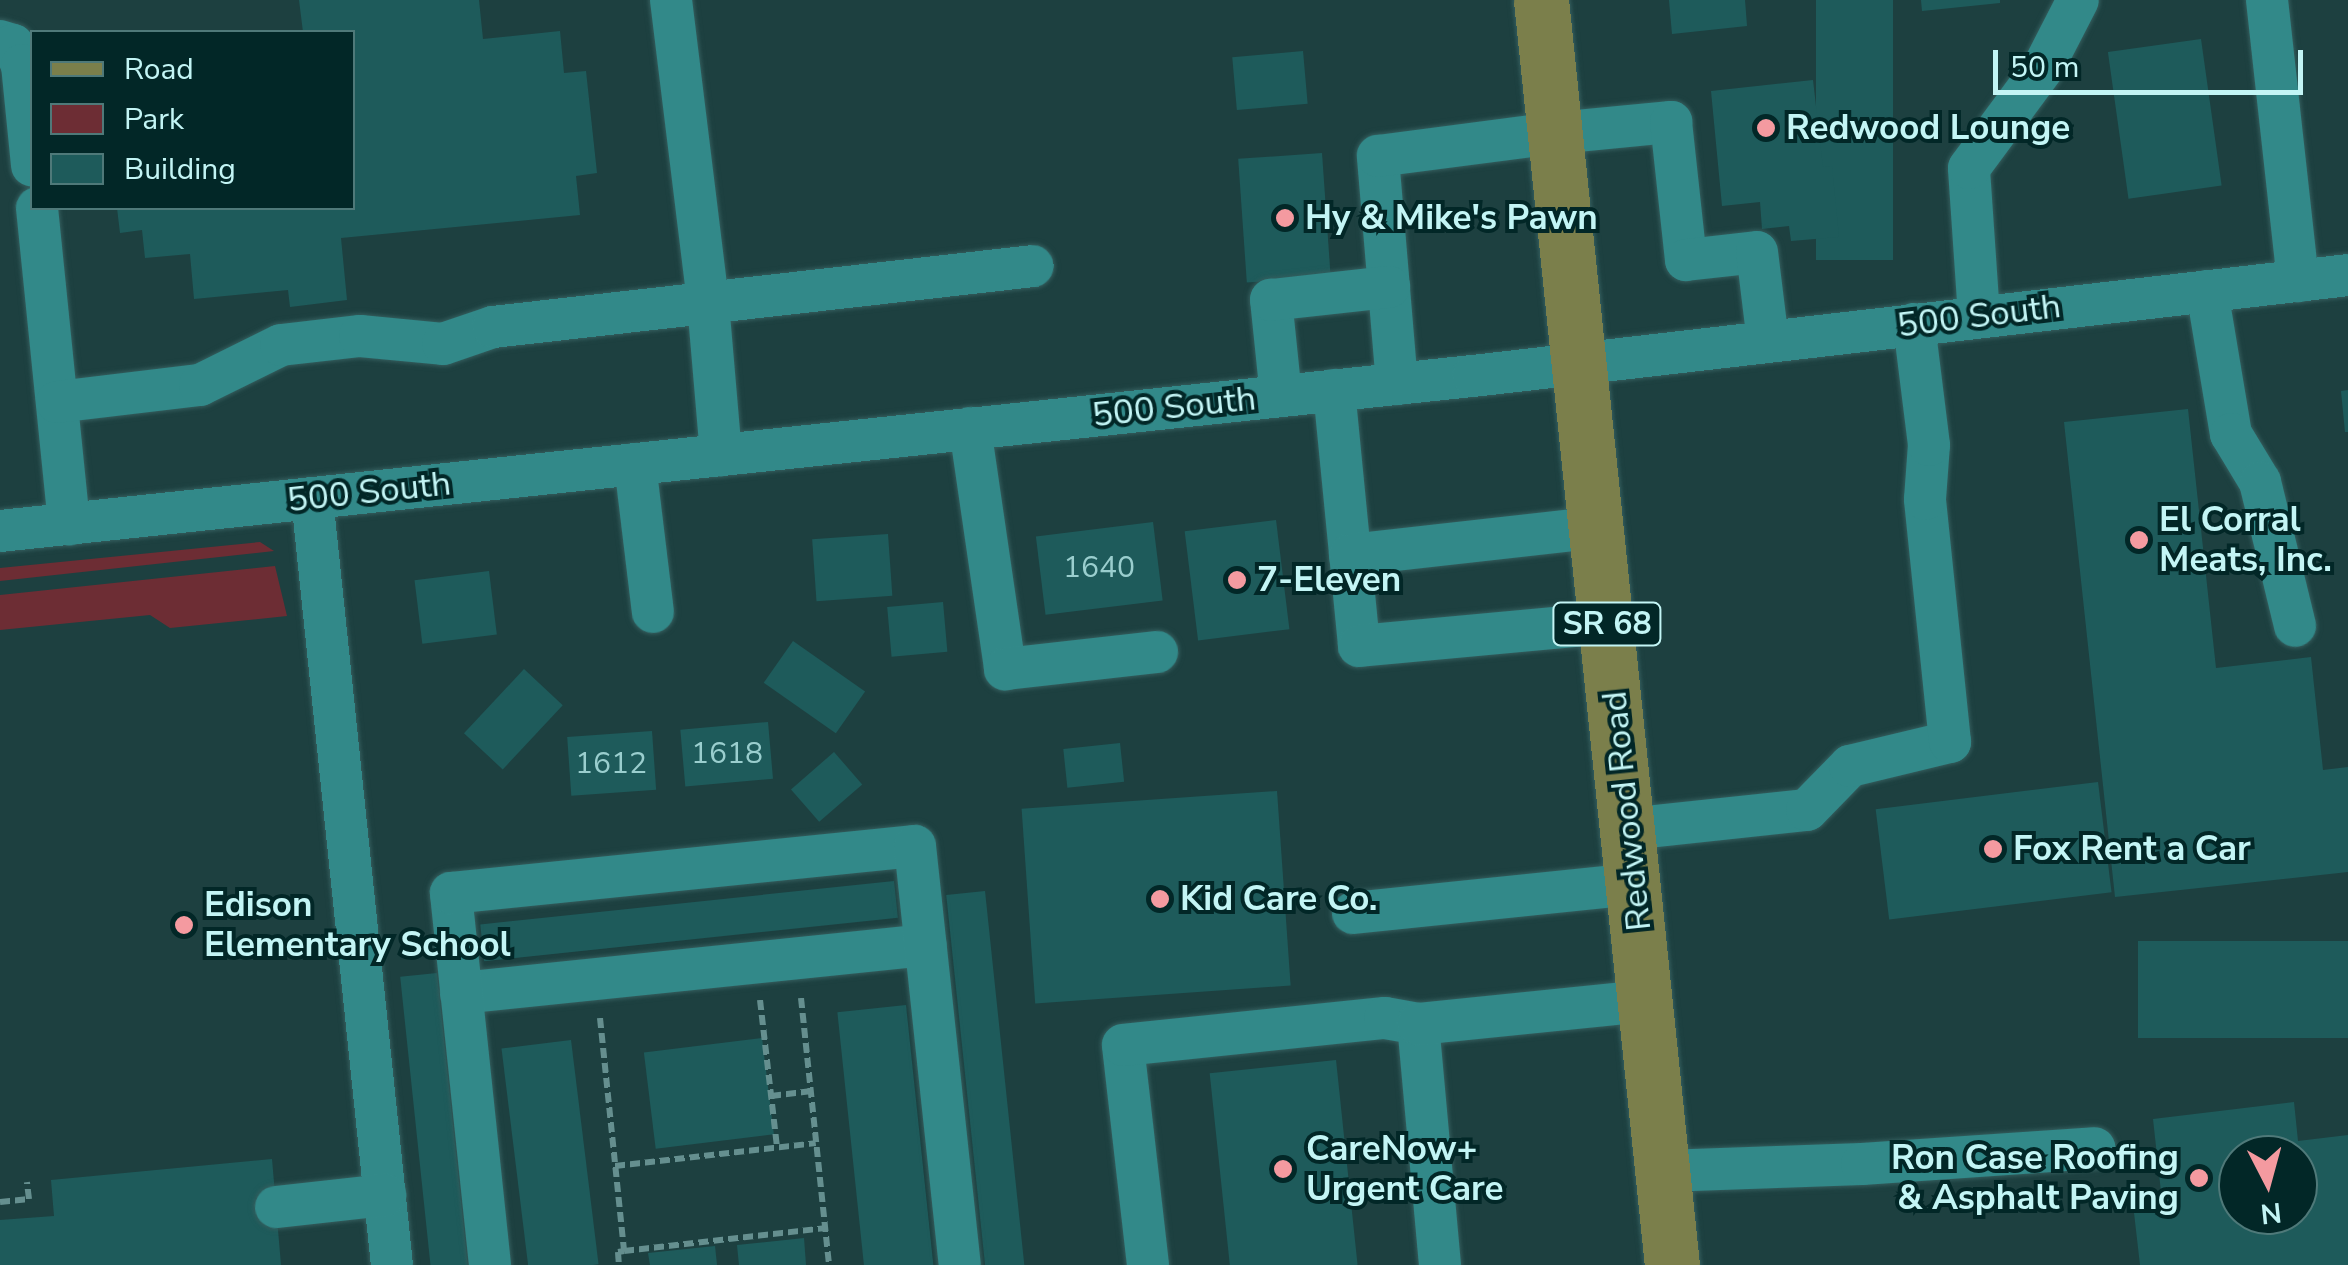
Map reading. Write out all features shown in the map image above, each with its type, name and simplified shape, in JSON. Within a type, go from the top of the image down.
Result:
[{"type":"main road","name":"Redwood Road","points":[[1541,0],[1672,1265]]},
{"type":"street","points":[[671,0],[708,303],[721,455]]},
{"type":"street","points":[[1978,316],[1969,168],[2043,68],[2078,0]]},
{"type":"street","points":[[2268,0],[2298,280]]},
{"type":"street","points":[[0,40],[13,46],[22,64],[30,146]]},
{"type":"street","points":[[1397,384],[1378,156],[1556,134],[1671,122],[1686,260],[1758,252],[1768,341]]},
{"type":"street","points":[[37,210],[69,524]]},
{"type":"street","points":[[57,402],[200,385],[281,345],[360,336],[444,344],[493,326],[1033,266]]},
{"type":"street","name":"500 South","points":[[0,531],[1397,384],[2348,275]]},
{"type":"street","points":[[1281,396],[1272,300],[1389,287]]},
{"type":"street","points":[[2207,291],[2231,434],[2260,482],[2295,626]]},
{"type":"street","points":[[1628,829],[1807,810],[1850,766],[1950,742],[1925,499],[1929,445],[1914,324]]},
{"type":"street","points":[[1334,390],[1359,646],[1607,622]]},
{"type":"street","points":[[970,428],[1005,669],[1157,652]]},
{"type":"street","points":[[635,464],[653,612]]},
{"type":"street","points":[[312,498],[392,1265]]},
{"type":"street","points":[[1350,555],[1598,527]]},
{"type":"street","points":[[490,1265],[451,893],[915,846],[960,1265]]},
{"type":"street","points":[[1353,913],[1634,884]]},
{"type":"street","points":[[461,993],[926,945]]},
{"type":"street","points":[[1148,1265],[1123,1045],[1385,1018],[1418,1024],[1646,1000]]},
{"type":"street","points":[[1418,1024],[1440,1265]]},
{"type":"street","points":[[1664,1171],[1862,1164],[2094,1148]]},
{"type":"street","points":[[276,1207],[385,1194]]},
{"type":"path","points":[[802,1014],[828,1265]]},
{"type":"path","points":[[762,1020],[777,1148]]},
{"type":"path","points":[[601,1032],[624,1251]]},
{"type":"path","points":[[771,1096],[810,1091]]},
{"type":"path","points":[[615,1166],[816,1143]]},
{"type":"path","points":[[0,1202],[29,1199],[27,1182]]},
{"type":"path","points":[[619,1265],[618,1252],[825,1228]]},
{"type":"green space","points":[[260,542],[274,551],[0,581],[0,568]]},
{"type":"green space","points":[[275,566],[287,616],[170,628],[150,615],[0,630],[0,595]]},
{"type":"building","points":[[299,0],[479,0],[483,39],[560,31],[564,73],[586,71],[597,173],[576,176],[580,215],[341,238],[347,300],[290,307],[288,290],[194,299],[190,254],[145,258],[142,230],[120,233],[117,210],[355,210],[355,30],[303,30]]},
{"type":"building","points":[[1669,0],[1745,0],[1747,26],[1672,34]]},
{"type":"building","points":[[1816,0],[1893,0],[1893,260],[1816,260]]},
{"type":"building","points":[[1921,0],[2000,0],[2000,3],[1922,11]]},
{"type":"building","points":[[2201,39],[2222,186],[2129,199],[2108,52]]},
{"type":"building","points":[[1303,51],[1308,104],[1237,110],[1232,57]]},
{"type":"building","name":"Redwood Lounge","points":[[1813,80],[1823,167],[1832,166],[1839,237],[1791,241],[1789,226],[1762,229],[1760,202],[1722,206],[1711,91]]},
{"type":"building","name":"Hy & Mike's Pawn","points":[[1322,153],[1331,277],[1247,283],[1238,159]]},
{"type":"building","points":[[2348,390],[2348,432],[2345,432],[2341,391]]},
{"type":"building","name":"El Corral Meats, Inc.","points":[[2188,409],[2216,668],[2311,657],[2323,770],[2348,767],[2348,872],[2115,897],[2064,422]]},
{"type":"building","name":"7-Eleven","points":[[1276,520],[1289,629],[1198,640],[1185,531]]},
{"type":"building","points":[[1153,522],[1163,600],[1046,615],[1036,536]]},
{"type":"building","points":[[888,534],[892,596],[817,601],[812,539]]},
{"type":"building","points":[[489,571],[497,635],[422,644],[415,580]]},
{"type":"building","points":[[943,602],[947,652],[892,657],[887,607]]},
{"type":"building","points":[[793,641],[865,691],[836,733],[764,683]]},
{"type":"building","points":[[524,669],[563,705],[503,770],[464,733]]},
{"type":"building","points":[[768,722],[773,779],[685,786],[680,730]]},
{"type":"building","points":[[652,731],[656,790],[571,796],[567,737]]},
{"type":"building","points":[[1120,743],[1124,782],[1067,788],[1063,749]]},
{"type":"building","points":[[834,752],[862,784],[819,822],[791,789]]},
{"type":"building","name":"Fox Rent a Car","points":[[2098,782],[2112,892],[1889,919],[1876,809]]},
{"type":"building","name":"Kid Care Co.","points":[[1277,791],[1291,986],[1035,1003],[1022,809]]},
{"type":"building","points":[[894,881],[898,918],[484,961],[480,924]]},
{"type":"building","points":[[985,891],[1024,1265],[985,1265],[946,895]]},
{"type":"building","points":[[2138,941],[2348,941],[2348,1038],[2138,1038]]},
{"type":"building","points":[[437,973],[468,1265],[430,1265],[400,977]]},
{"type":"building","points":[[906,1005],[933,1265],[864,1265],[837,1012]]},
{"type":"building","points":[[762,1038],[774,1134],[656,1149],[644,1053]]},
{"type":"building","points":[[571,1040],[599,1264],[528,1265],[502,1049]]},
{"type":"building","name":"CareNow+ Urgent Care","points":[[1336,1060],[1358,1265],[1230,1265],[1210,1073]]},
{"type":"building","name":"Ron Case Roofing & Asphalt Paving","points":[[2294,1102],[2297,1135],[2218,1135],[2218,1235],[2318,1235],[2318,1139],[2348,1135],[2348,1265],[2140,1265],[2133,1204],[2162,1201],[2153,1119]]},
{"type":"building","points":[[272,1159],[281,1265],[0,1265],[0,1220],[54,1216],[51,1180]]},
{"type":"building","points":[[804,1238],[806,1265],[739,1265],[737,1245]]},
{"type":"building","points":[[715,1246],[717,1265],[650,1265],[648,1253]]},
{"type":"place","name":"Redwood Lounge","points":[[1766,128]]},
{"type":"place","name":"Hy & Mike's Pawn","points":[[1285,218]]},
{"type":"place","name":"El Corral Meats, Inc.","points":[[2139,540]]},
{"type":"place","name":"7-Eleven","points":[[1237,580]]},
{"type":"place","name":"Fox Rent a Car","points":[[1993,849]]},
{"type":"place","name":"Kid Care Co.","points":[[1160,899]]},
{"type":"place","name":"Edison Elementary School","points":[[184,925]]},
{"type":"place","name":"CareNow+ Urgent Care","points":[[1283,1169]]},
{"type":"place","name":"Ron Case Roofing & Asphalt Paving","points":[[2199,1178]]}]
